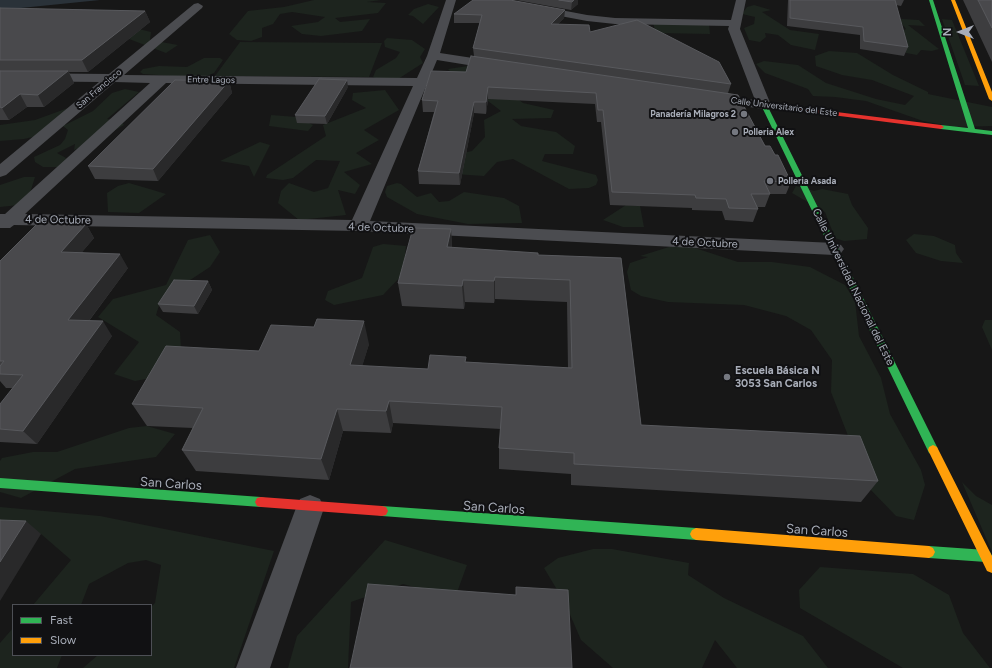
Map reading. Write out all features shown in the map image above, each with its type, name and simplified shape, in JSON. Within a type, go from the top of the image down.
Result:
[{"type":"street","points":[[359,226],[433,56],[451,0]]},
{"type":"street","points":[[491,0],[594,19],[735,23]]},
{"type":"street","name":"Calle Universidad Nacional del Este","points":[[741,0],[734,29],[764,105],[992,569]]},
{"type":"street","points":[[931,0],[972,130]]},
{"type":"street","points":[[953,0],[992,99]]},
{"type":"street","name":"San Francisco","points":[[0,172],[198,6]]},
{"type":"street","points":[[433,56],[512,68]]},
{"type":"street","name":"Entre Lagos","points":[[0,77],[422,82]]},
{"type":"street","points":[[3,222],[161,80]]},
{"type":"street","name":"Calle Universitario del Este","points":[[701,96],[992,133]]},
{"type":"street","name":"4 de Octubre","points":[[3,222],[359,226],[834,249]]},
{"type":"street","name":"San Carlos","points":[[0,483],[310,508],[986,556]]},
{"type":"street","points":[[253,668],[310,508]]},
{"type":"shaded area","points":[[0,0],[100,0],[21,8],[0,8]]},
{"type":"shaded area","points":[[314,0],[381,0],[367,2],[386,3],[378,13],[335,18],[340,22],[370,19],[362,31],[321,36],[302,34],[291,26],[318,22],[325,17],[292,12],[280,14],[273,24],[262,28],[262,37],[251,41],[237,40],[229,34],[248,11],[284,7]]},
{"type":"shaded area","points":[[428,4],[439,7],[423,24],[413,16],[408,15],[414,9]]},
{"type":"shaded area","points":[[754,5],[771,10],[762,12],[790,30],[819,34],[815,50],[791,45],[778,35],[765,33],[766,37],[760,42],[749,40],[744,28],[754,24],[755,17],[742,14],[747,7]]},
{"type":"shaded area","points":[[942,19],[952,20],[979,86],[965,85]]},
{"type":"shaded area","points":[[899,20],[919,20],[925,26],[908,25],[939,49],[932,51],[921,50],[917,55],[906,53],[900,46],[906,38],[900,32],[906,29]]},
{"type":"shaded area","points":[[107,21],[151,32],[150,40],[178,45],[166,53],[129,39],[102,41]]},
{"type":"shaded area","points":[[653,23],[709,24],[710,34],[656,33]]},
{"type":"shaded area","points":[[387,38],[412,40],[425,49],[420,57],[423,63],[398,79],[383,81],[373,77],[376,70],[396,58],[400,52],[385,47],[384,41]]},
{"type":"shaded area","points":[[240,42],[382,43],[369,77],[215,76]]},
{"type":"shaded area","points":[[829,51],[857,53],[893,75],[928,92],[928,94],[992,107],[992,126],[954,127],[923,121],[866,101],[813,96],[808,89],[765,73],[756,64],[764,61],[798,65],[826,83],[876,99],[905,105],[914,96],[872,80],[842,75],[816,66],[815,56]]},
{"type":"shaded area","points":[[204,58],[220,58],[223,60],[214,73],[201,78],[143,74],[140,72],[143,69],[159,66],[187,67]]},
{"type":"shaded area","points":[[475,65],[523,103],[554,110],[551,118],[512,119],[521,126],[556,132],[575,146],[573,154],[545,154],[542,161],[596,175],[598,180],[596,185],[589,188],[569,189],[513,159],[497,162],[484,176],[454,174],[454,155],[472,151],[485,137],[484,120],[501,111],[488,101],[481,88],[459,80],[448,69]]},
{"type":"shaded area","points":[[125,89],[139,92],[107,119],[120,120],[124,125],[98,140],[74,150],[75,144],[57,153],[66,158],[64,164],[59,167],[43,167],[35,162],[34,157],[60,145],[65,139],[68,130],[63,126],[46,134],[24,139],[0,141],[0,125],[35,120],[68,108],[65,125],[93,111],[112,93]]},
{"type":"shaded area","points":[[385,90],[399,110],[364,130],[379,140],[356,153],[372,164],[344,172],[360,185],[355,194],[338,190],[346,215],[299,220],[278,203],[281,191],[289,183],[314,192],[328,188],[340,161],[316,160],[293,178],[283,180],[266,178],[267,175],[326,136],[323,125],[366,108],[352,100],[353,93]]},
{"type":"shaded area","points":[[271,115],[297,117],[313,125],[308,131],[269,126]]},
{"type":"shaded area","points":[[260,142],[270,145],[254,177],[249,166],[220,161]]},
{"type":"shaded area","points":[[24,177],[35,177],[30,193],[19,205],[0,207],[0,185]]},
{"type":"shaded area","points":[[129,183],[166,194],[139,213],[108,212],[107,193],[118,186]]},
{"type":"shaded area","points":[[397,183],[401,184],[417,197],[431,193],[439,202],[449,201],[464,192],[504,198],[519,206],[522,223],[468,224],[417,214],[387,197],[385,192],[387,186]]},
{"type":"shaded area","points":[[796,186],[814,191],[822,189],[848,194],[852,205],[868,228],[867,239],[844,241],[835,238],[825,212],[792,193]]},
{"type":"shaded area","points":[[626,205],[640,206],[644,227],[623,227],[603,220]]},
{"type":"shaded area","points":[[914,234],[934,236],[955,245],[956,253],[963,263],[941,261],[916,253],[906,240]]},
{"type":"shaded area","points":[[210,235],[220,252],[210,267],[161,299],[156,315],[180,332],[181,350],[151,378],[135,381],[114,374],[139,342],[98,317],[113,299],[166,285],[188,240]]},
{"type":"shaded area","points":[[383,244],[406,246],[403,274],[383,295],[334,305],[325,300],[328,291],[362,278],[373,247]]},
{"type":"shaded area","points":[[669,247],[692,247],[738,262],[772,262],[810,267],[845,285],[855,301],[859,336],[881,378],[890,414],[921,470],[925,485],[914,520],[896,516],[868,487],[831,392],[832,360],[811,330],[786,316],[744,305],[668,302],[641,296],[631,290],[627,272],[630,263],[648,257],[640,256]]},
{"type":"shaded area","points":[[985,320],[992,320],[992,350],[982,327]]},
{"type":"shaded area","points":[[147,426],[175,434],[156,457],[75,469],[21,498],[0,492],[0,461],[2,458],[33,452],[57,452],[129,428]]},
{"type":"shaded area","points":[[962,482],[976,496],[992,505],[992,552]]},
{"type":"shaded area","points":[[0,507],[100,516],[274,551],[234,668],[83,668],[97,656],[152,656],[152,606],[155,603],[161,565],[146,560],[128,563],[89,584],[81,604],[34,604],[71,560],[41,534],[0,533]]},
{"type":"shaded area","points":[[385,540],[467,565],[455,598],[403,584],[351,602],[348,668],[288,668],[297,636]]},
{"type":"shaded area","points":[[593,549],[612,549],[689,563],[688,575],[724,598],[803,636],[828,668],[737,668],[715,640],[702,668],[613,668],[581,640],[565,603],[544,568],[558,558]]},
{"type":"shaded area","points":[[820,567],[913,574],[949,595],[963,633],[990,668],[903,668],[800,608],[799,590]]},
{"type":"shaded area","points":[[12,629],[12,656],[62,656],[57,668],[0,668],[0,643]]},
{"type":"building","points":[[473,0],[510,0],[565,10],[551,24],[589,25],[590,32],[637,20],[719,62],[731,84],[473,48],[482,15],[454,14]]},
{"type":"building","points":[[559,0],[574,0],[572,2]]},
{"type":"building","points":[[790,0],[895,0],[908,47],[864,41],[863,27],[790,18]]},
{"type":"building","points":[[978,0],[992,0],[992,28]]},
{"type":"building","points":[[0,8],[145,11],[82,60],[0,60]]},
{"type":"building","points":[[471,56],[738,95],[765,146],[770,146],[775,155],[778,155],[791,182],[764,181],[770,194],[751,194],[758,209],[729,208],[726,199],[696,198],[695,195],[612,192],[603,110],[598,110],[596,93],[488,87],[486,102],[474,102],[459,173],[418,171],[438,101],[422,100],[431,71],[466,72]]},
{"type":"building","points":[[0,71],[68,71],[38,95],[20,94],[2,108],[0,107]]},
{"type":"building","points":[[319,79],[347,80],[325,116],[295,115]]},
{"type":"building","points":[[175,80],[229,81],[153,169],[88,166]]},
{"type":"building","points":[[39,222],[86,224],[61,252],[120,254],[68,320],[103,321],[23,431],[0,429],[0,404],[23,375],[0,374],[0,366],[4,361],[0,361],[0,261]]},
{"type":"building","points":[[413,228],[451,229],[447,247],[538,253],[538,255],[621,258],[641,425],[860,436],[878,481],[574,464],[574,453],[499,448],[502,407],[389,401],[386,411],[337,409],[321,459],[182,450],[203,408],[132,404],[166,346],[259,351],[271,325],[314,327],[317,319],[364,321],[350,365],[428,369],[430,355],[466,357],[465,362],[572,368],[570,280],[495,277],[494,281],[463,280],[462,286],[398,283]]},
{"type":"building","points":[[174,280],[208,281],[194,306],[158,304]]},
{"type":"building","points":[[0,520],[26,521],[0,562]]},
{"type":"building","points":[[368,584],[516,595],[516,587],[568,590],[572,668],[350,668]]},
{"type":"traffic: fast","points":[[931,0],[972,130]]},
{"type":"traffic: fast","points":[[764,105],[933,450]]},
{"type":"traffic: fast","points":[[941,127],[992,133]]},
{"type":"traffic: fast","points":[[0,483],[261,502]]},
{"type":"traffic: fast","points":[[382,511],[696,534]]},
{"type":"traffic: fast","points":[[929,552],[986,556]]},
{"type":"traffic: slow","points":[[953,0],[992,99]]},
{"type":"traffic: slow","points":[[933,450],[991,567]]},
{"type":"traffic: slow","points":[[696,534],[929,552]]},
{"type":"traffic: jam","points":[[764,105],[941,127]]},
{"type":"traffic: jam","points":[[261,502],[382,511]]},
{"type":"place","name":"Panadería Milagros 2","points":[[744,114]]},
{"type":"place","name":"Polleria Alex","points":[[735,132]]},
{"type":"place","name":"Polleria Asada","points":[[770,181]]},
{"type":"place","name":"Escuela Básica N 3053 San Carlos","points":[[727,377]]}]
